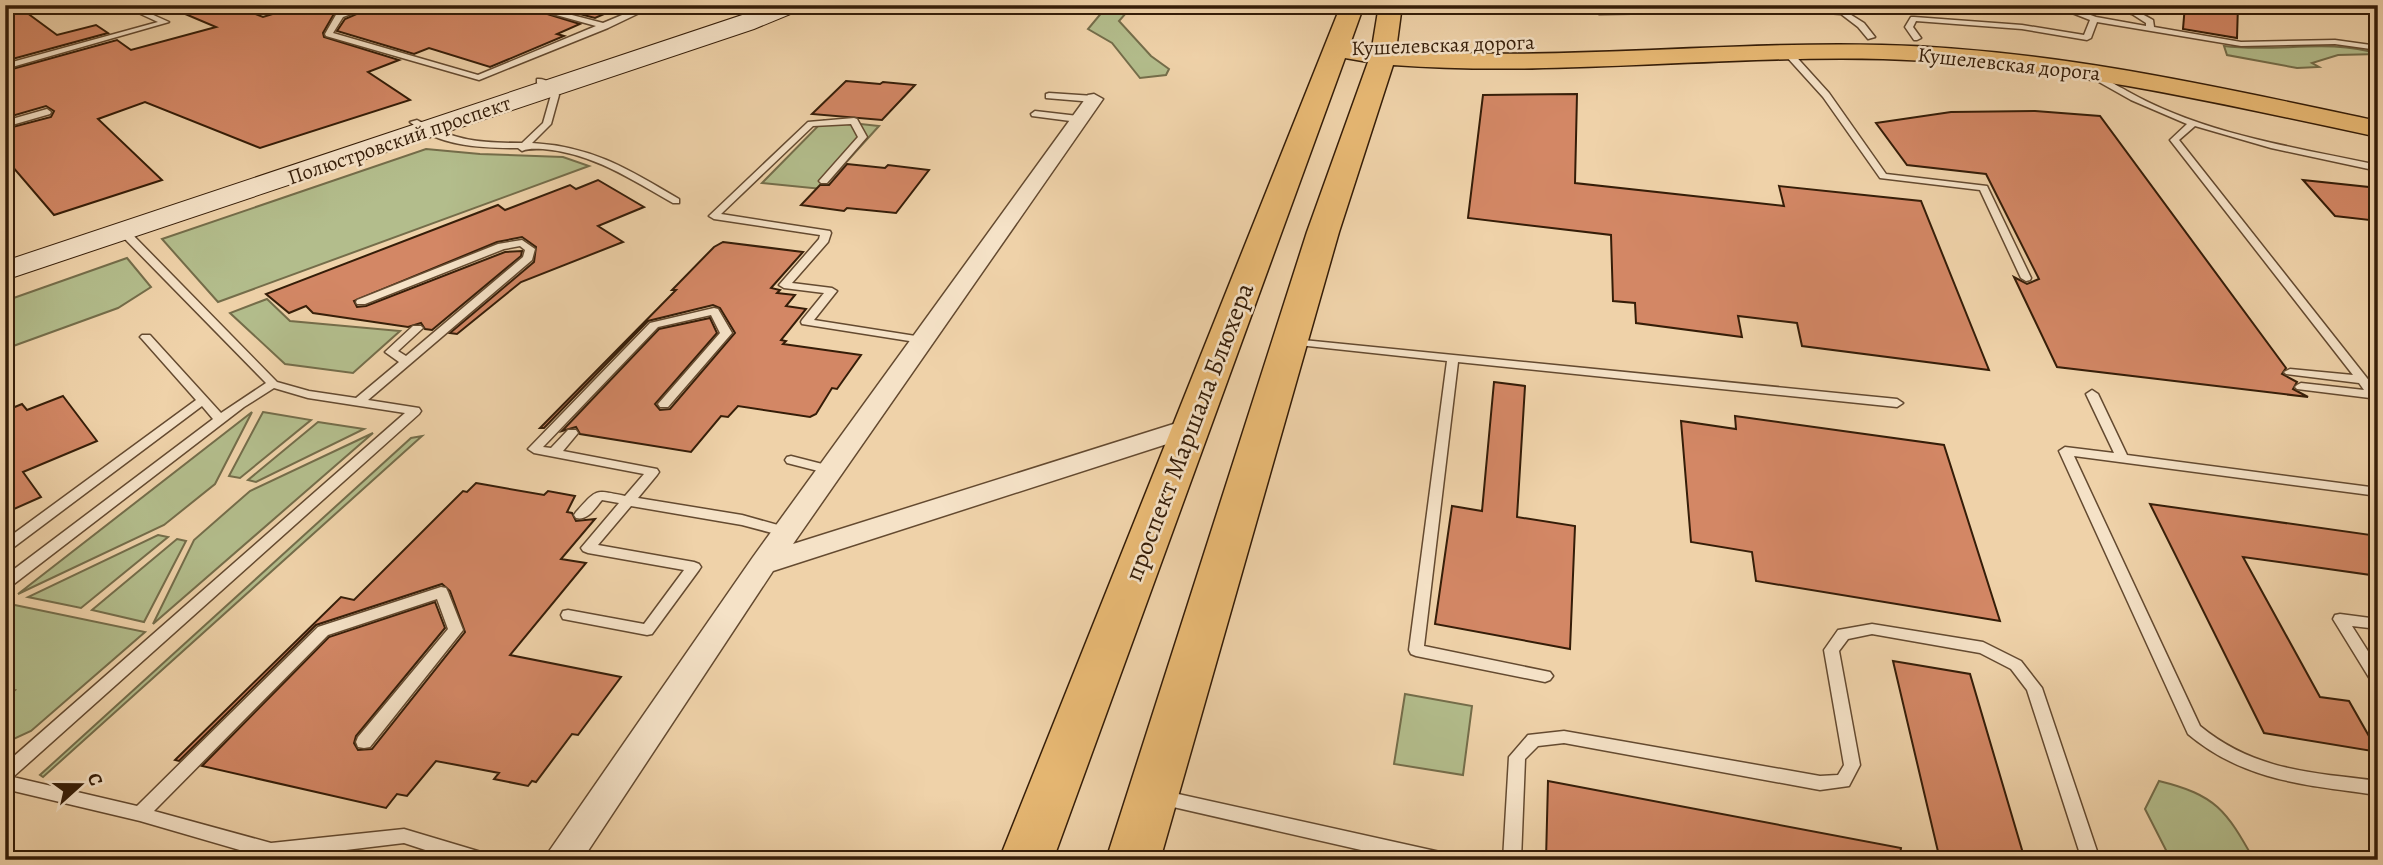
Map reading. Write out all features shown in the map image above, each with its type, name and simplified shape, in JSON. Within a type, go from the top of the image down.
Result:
[{"type":"main road","name":"Полюстровский проспект","points":[[546,85],[762,5]]},
{"type":"main road","name":"Полюстровский проспект","points":[[5,255],[746,24],[792,5]]},
{"type":"main road","name":"проспект Маршала Блюхера","points":[[1026,860],[1353,5]]},
{"type":"main road","points":[[1133,860],[1322,232],[1384,53],[1391,5]]},
{"type":"main road","name":"Кушелевская дорога","points":[[1384,53],[1871,37],[1917,38],[2036,48],[2117,60],[2378,115]]},
{"type":"main road","name":"Кушелевская дорога","points":[[1338,49],[1463,61],[1788,53],[1932,54],[2041,64],[2100,73],[2378,129]]},
{"type":"main road","name":"Полюстровский проспект","points":[[5,271],[124,232],[420,126]]},
{"type":"street","points":[[561,860],[763,564],[1094,99]]},
{"type":"street","points":[[763,564],[1192,427]]},
{"type":"lane","points":[[5,67],[165,22],[124,5]]},
{"type":"lane","points":[[372,5],[340,15],[329,34],[479,78],[653,5]]},
{"type":"lane","points":[[523,5],[606,26]]},
{"type":"lane","points":[[1625,5],[1599,12],[1795,9],[1844,12]]},
{"type":"lane","points":[[1784,5],[1795,9]]},
{"type":"lane","points":[[1829,5],[1844,12],[1871,37]]},
{"type":"lane","points":[[2055,5],[2094,19],[2241,44],[2335,41],[2378,48]]},
{"type":"lane","points":[[2098,5],[2142,15],[2150,22],[2150,29]]},
{"type":"lane","points":[[1917,38],[1909,27],[1914,19],[2022,27],[2087,38],[2094,19]]},
{"type":"lane","points":[[1788,53],[1826,95],[1883,176],[1984,188],[2026,278]]},
{"type":"lane","points":[[2100,73],[2102,80],[2116,89],[2192,124],[2378,167]]},
{"type":"lane","points":[[522,148],[547,124],[555,95],[546,85]]},
{"type":"lane","points":[[1049,96],[1094,99]]},
{"type":"lane","points":[[5,124],[47,112]]},
{"type":"lane","points":[[1035,114],[1078,119]]},
{"type":"lane","points":[[824,181],[863,137],[853,121],[811,124],[714,216],[760,219],[826,233],[824,240],[784,285],[832,291],[806,322],[922,340]]},
{"type":"lane","points":[[2192,124],[2174,140],[2376,398]]},
{"type":"lane","points":[[420,126],[462,144],[573,151],[608,161],[676,201]]},
{"type":"lane","points":[[5,774],[415,411],[308,394],[272,384],[124,232]]},
{"type":"lane","points":[[358,402],[527,258],[530,249],[522,243],[502,246],[361,302]]},
{"type":"lane","points":[[568,615],[647,630],[694,567],[588,548],[653,472],[534,449],[654,325],[714,312],[726,333],[664,404]]},
{"type":"lane","points":[[406,361],[391,352],[417,328]]},
{"type":"lane","points":[[146,337],[220,419]]},
{"type":"lane","points":[[1289,342],[1897,403]]},
{"type":"lane","points":[[1453,357],[1416,650],[1545,676]]},
{"type":"lane","points":[[2290,372],[2362,380]]},
{"type":"lane","points":[[5,583],[220,419],[272,384]]},
{"type":"lane","points":[[2301,387],[2376,398]]},
{"type":"lane","points":[[2092,394],[2123,459]]},
{"type":"lane","points":[[5,547],[203,400]]},
{"type":"lane","points":[[554,453],[572,433]]},
{"type":"lane","points":[[2378,492],[2065,451],[2194,730],[2205,741],[2255,768],[2378,788]]},
{"type":"lane","points":[[791,460],[830,470]]},
{"type":"lane","points":[[581,516],[599,495],[742,520],[787,532]]},
{"type":"lane","points":[[140,814],[323,631],[441,592],[456,630],[364,743]]},
{"type":"lane","points":[[2378,624],[2340,619],[2378,680]]},
{"type":"lane","points":[[1513,860],[1517,757],[1534,740],[1564,737],[1820,783],[1843,781],[1852,765],[1831,650],[1843,634],[1872,629],[1983,648],[2016,665],[2034,688],[2091,860]]},
{"type":"lane","points":[[5,782],[140,814],[271,851],[404,836],[481,860]]},
{"type":"lane","points":[[1152,796],[1440,860]]},
{"type":"green space","points":[[1108,5],[1133,5],[1119,21],[1151,56],[1169,69],[1166,75],[1140,78],[1112,43],[1088,29]]},
{"type":"green space","points":[[2224,46],[2341,47],[2378,54],[2338,55],[2312,63],[2319,67],[2297,68],[2227,55]]},
{"type":"green space","points":[[824,120],[879,126],[822,189],[762,183]]},
{"type":"green space","points":[[426,149],[563,157],[589,166],[218,302],[162,239]]},
{"type":"green space","points":[[127,258],[151,287],[118,308],[5,349],[5,301]]},
{"type":"green space","points":[[267,299],[290,321],[400,331],[353,373],[285,364],[230,313]]},
{"type":"green space","points":[[252,412],[215,484],[164,525],[18,594]]},
{"type":"green space","points":[[263,412],[311,420],[240,478],[229,476]]},
{"type":"green space","points":[[318,422],[364,429],[256,482],[248,480]]},
{"type":"green space","points":[[373,433],[153,624],[194,540],[250,491]]},
{"type":"green space","points":[[422,436],[43,777],[40,775],[411,438]]},
{"type":"green space","points":[[158,535],[168,537],[81,608],[28,597]]},
{"type":"green space","points":[[177,539],[186,541],[144,622],[92,610]]},
{"type":"green space","points":[[5,603],[145,632],[31,731],[5,743],[5,699],[15,690],[5,688]]},
{"type":"green space","points":[[1405,694],[1472,706],[1463,775],[1394,764]]},
{"type":"green space","points":[[2159,781],[2194,792],[2217,807],[2227,817],[2254,860],[2171,860],[2145,809]]},
{"type":"building","points":[[164,5],[232,5],[263,17],[302,5],[354,5],[335,12],[323,33],[324,37],[399,60],[368,72],[410,100],[260,148],[145,102],[98,119],[162,180],[54,215],[5,158],[5,129],[51,117],[54,111],[46,106],[5,118],[5,71],[117,40],[131,50],[216,27]]},
{"type":"building","points":[[377,5],[518,5],[580,24],[557,34],[564,36],[490,67],[429,48],[414,54],[337,31],[345,19]]},
{"type":"building","points":[[545,5],[625,5],[595,18]]},
{"type":"building","points":[[2185,5],[2238,5],[2237,38],[2183,29]]},
{"type":"building","points":[[19,7],[57,35],[96,25],[108,33],[5,61],[5,11]]},
{"type":"building","points":[[846,81],[915,85],[882,120],[812,114]]},
{"type":"building","points":[[1577,94],[1575,183],[1784,206],[1779,186],[1921,201],[1989,370],[1802,346],[1797,323],[1738,316],[1742,337],[1636,323],[1635,303],[1613,301],[1611,235],[1468,218],[1483,95]]},
{"type":"building","points":[[2035,111],[2100,116],[2286,368],[2282,374],[2297,382],[2293,389],[2308,397],[2057,367],[2014,277],[2027,284],[2039,279],[1986,174],[1907,165],[1876,123],[1951,112]]},
{"type":"building","points":[[847,164],[929,170],[896,213],[847,208],[844,211],[801,205],[820,185],[829,185]]},
{"type":"building","points":[[598,180],[644,207],[598,226],[623,242],[521,282],[457,334],[450,333],[534,262],[536,247],[522,237],[497,242],[354,301],[357,307],[366,306],[505,252],[522,251],[521,256],[432,330],[425,329],[421,323],[408,327],[313,313],[306,306],[289,313],[266,294],[498,205],[505,210],[570,185],[576,189]]},
{"type":"building","points":[[2303,180],[2378,188],[2378,221],[2335,216]]},
{"type":"building","points":[[723,242],[803,252],[771,288],[780,290],[777,293],[795,295],[786,306],[806,309],[781,340],[786,341],[783,344],[861,355],[837,389],[832,388],[816,414],[810,417],[738,406],[728,417],[721,416],[691,452],[580,434],[576,427],[562,431],[659,329],[710,318],[717,333],[655,404],[660,410],[670,409],[735,333],[720,308],[713,305],[648,321],[544,428],[540,428],[676,290],[672,290],[714,247]]},
{"type":"building","points":[[1494,382],[1525,386],[1517,517],[1575,526],[1570,649],[1435,624],[1452,506],[1482,511]]},
{"type":"building","points":[[63,396],[97,441],[23,472],[41,497],[5,513],[5,411],[22,404],[27,410]]},
{"type":"building","points":[[1735,416],[1944,445],[2000,621],[1756,581],[1752,552],[1691,542],[1681,421],[1736,429]]},
{"type":"building","points":[[476,483],[544,495],[548,491],[575,496],[567,512],[572,513],[576,521],[595,519],[561,559],[586,563],[510,655],[621,677],[578,735],[572,734],[536,782],[532,781],[528,786],[494,779],[499,773],[436,761],[407,796],[397,794],[386,808],[202,766],[329,637],[435,602],[445,628],[356,736],[354,743],[358,750],[372,749],[465,632],[450,591],[442,584],[316,625],[179,761],[175,760],[341,597],[354,600],[463,491],[467,492]]},
{"type":"building","points":[[2150,504],[2378,536],[2378,576],[2243,557],[2320,697],[2349,701],[2378,752],[2264,733]]},
{"type":"building","points":[[1893,661],[1970,674],[2025,860],[1940,860]]},
{"type":"building","points":[[1548,781],[1901,848],[1899,860],[1546,860]]}]
